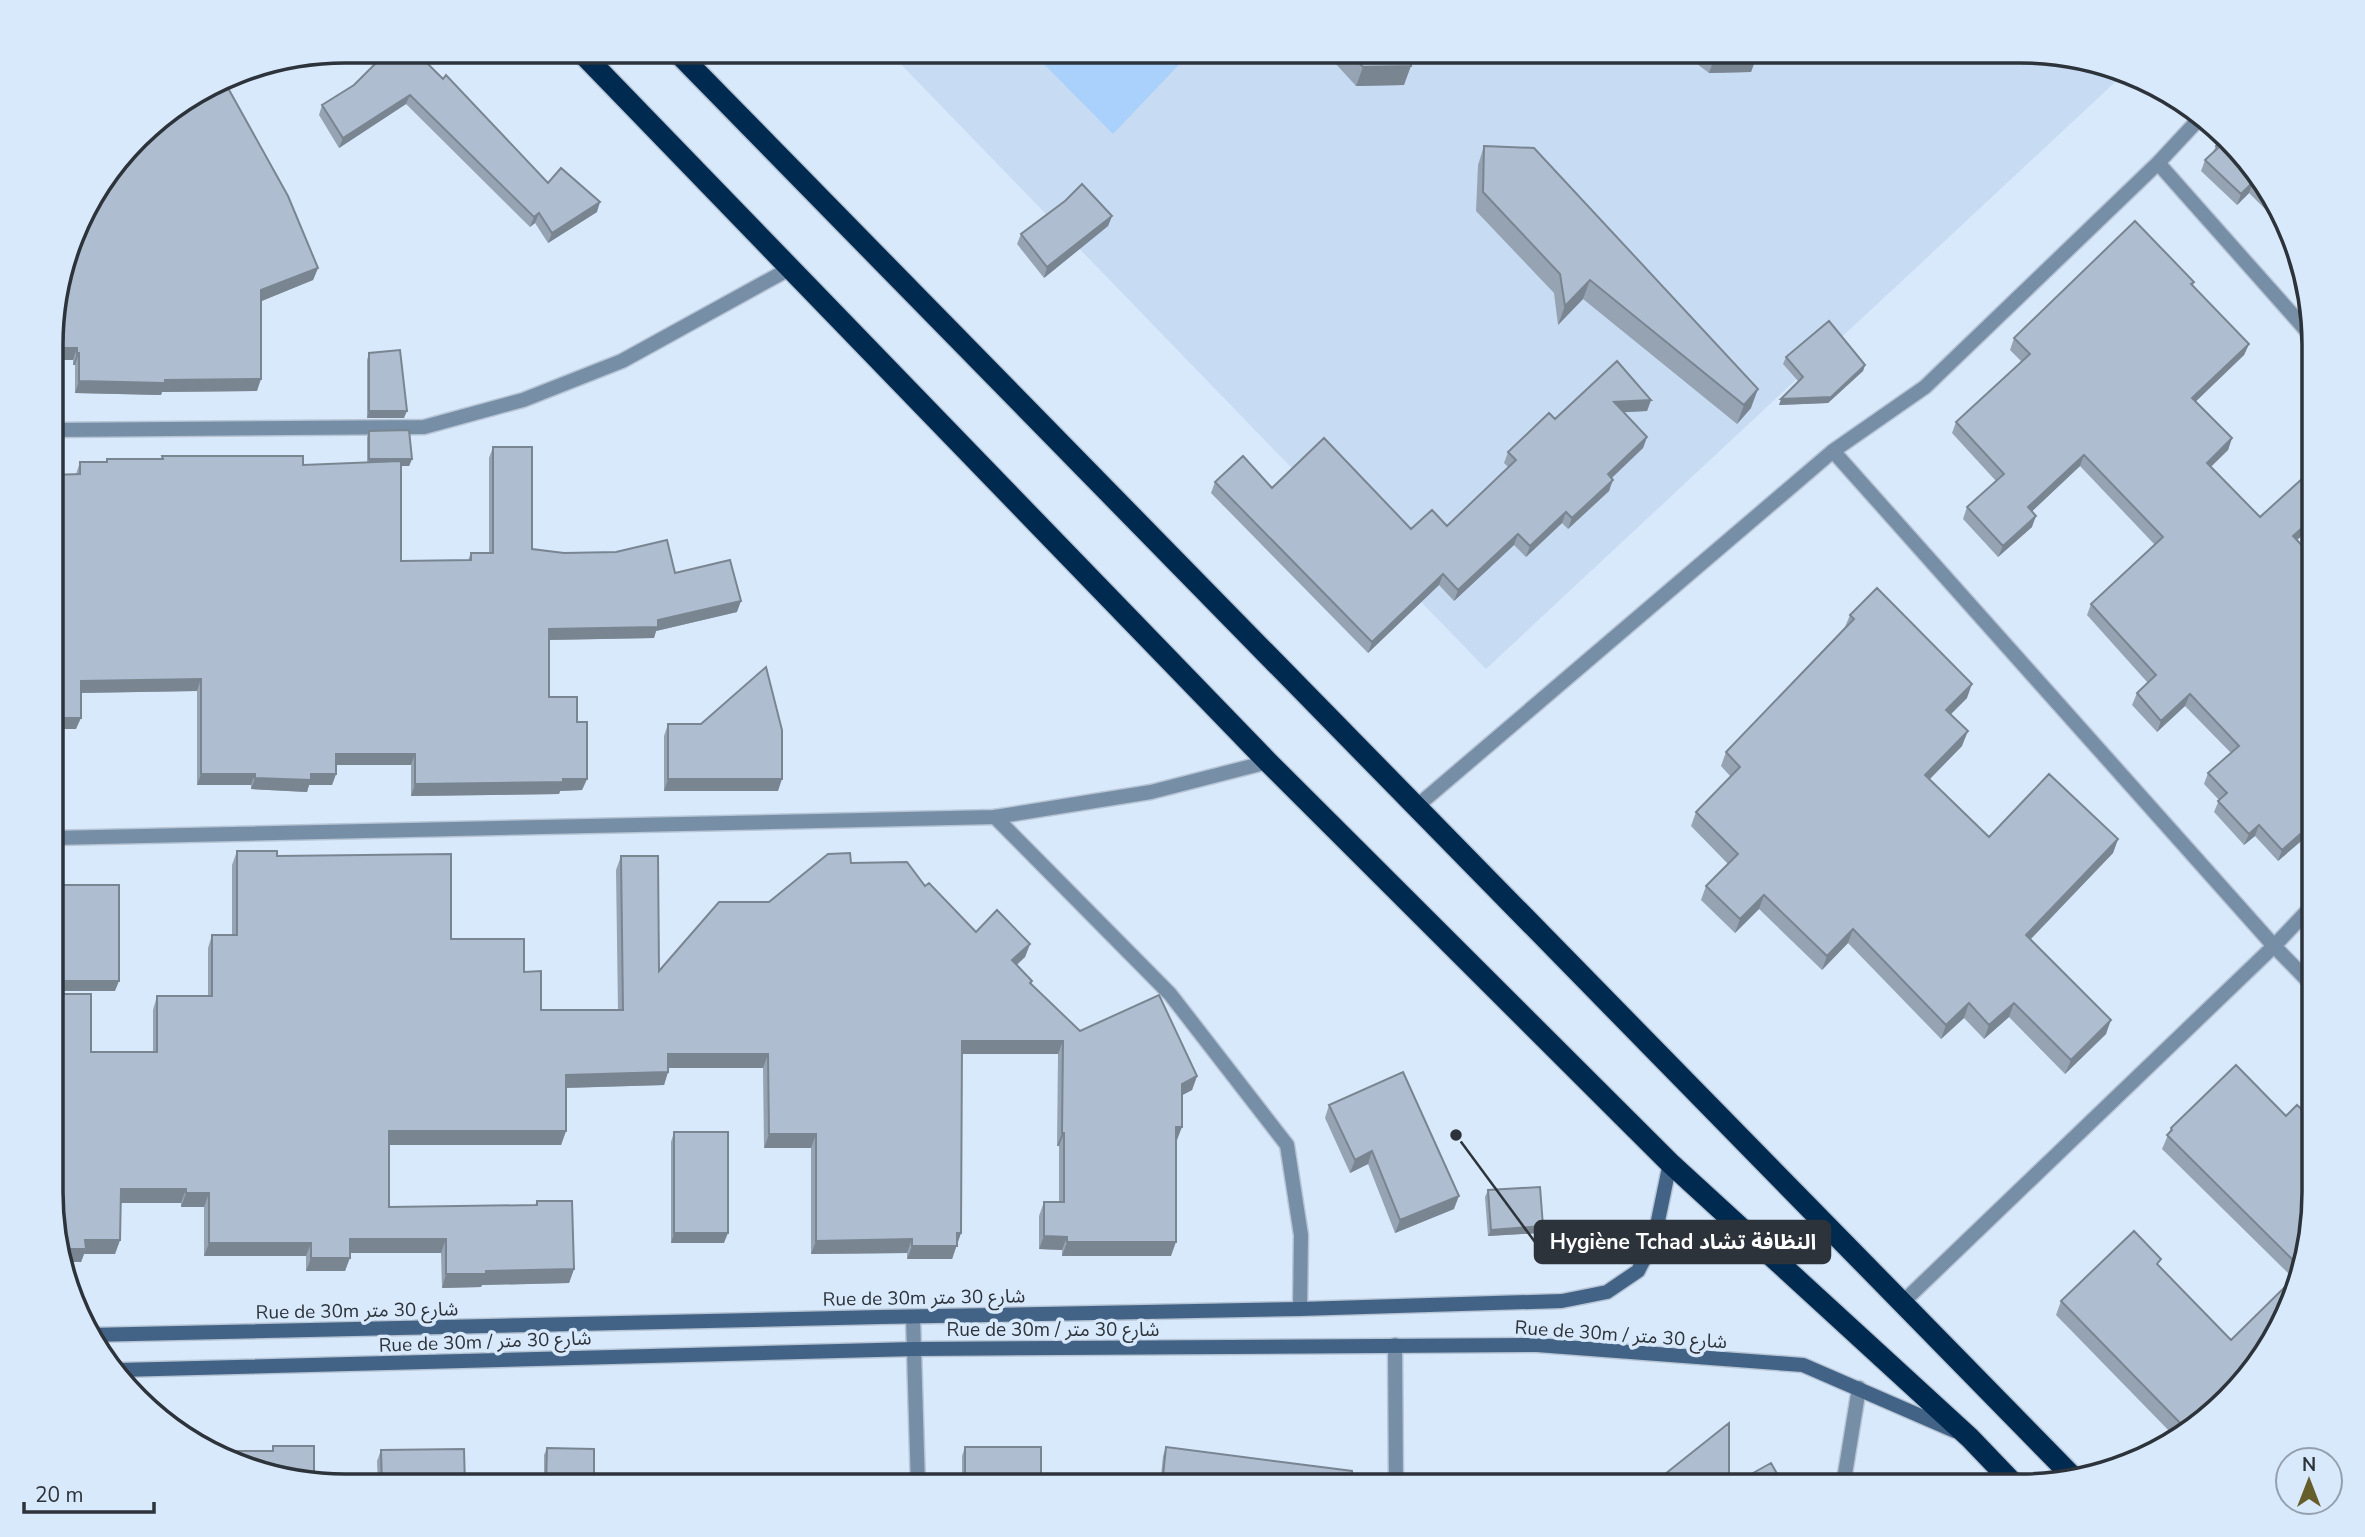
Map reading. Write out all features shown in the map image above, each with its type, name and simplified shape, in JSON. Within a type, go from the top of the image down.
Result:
[{"type":"highway","points":[[592,63],[1268,762],[1670,1163],[1970,1438],[2005,1474]]},
{"type":"highway","points":[[688,63],[2067,1470]]},
{"type":"street","points":[[1416,807],[1833,451],[1925,387],[2158,163],[2195,123]]},
{"type":"street","points":[[2158,163],[2301,324]]},
{"type":"street","points":[[63,430],[424,427],[523,400],[622,361],[789,269]]},
{"type":"street","points":[[1833,451],[2302,975]]},
{"type":"street","points":[[63,838],[995,817],[1151,792],[1268,762]]},
{"type":"street","points":[[995,817],[1170,993],[1287,1145],[1301,1235],[1300,1309]]},
{"type":"street","points":[[1902,1303],[2302,917]]},
{"type":"street","name":"Rue de 30m شارع 30 متر","points":[[102,1335],[1562,1301],[1607,1292],[1638,1272],[1654,1240],[1670,1163]]},
{"type":"street","points":[[913,1317],[918,1474]]},
{"type":"street","points":[[1395,1345],[1396,1474]]},
{"type":"street","name":"Rue de 30m / شارع 30 متر","points":[[126,1370],[915,1349],[1537,1345],[1803,1365],[1970,1438]]},
{"type":"street","points":[[1845,1474],[1859,1388]]},
{"type":"shaded area","points":[[900,63],[2020,63],[2075,68],[2117,80],[1486,669]]},
{"type":"shaded area","points":[[1043,63],[1181,63],[1113,134]]},
{"type":"building","points":[[376,63],[427,63],[443,79],[446,75],[548,183],[561,168],[600,202],[552,233],[539,213],[534,217],[410,95],[343,138],[322,105],[354,85]]},
{"type":"building","points":[[1359,63],[1411,63],[1411,66],[1363,67]]},
{"type":"building","points":[[228,88],[288,196],[318,268],[261,290],[261,379],[165,380],[165,383],[79,381],[77,348],[63,348],[68,290],[84,237],[101,204],[121,173],[159,133],[188,111]]},
{"type":"building","points":[[2218,144],[2232,159],[2251,184],[2241,194],[2205,160],[2218,148]]},
{"type":"building","points":[[1484,146],[1534,148],[1758,389],[1744,405],[1590,280],[1565,306],[1560,274],[1483,192]]},
{"type":"building","points":[[1082,184],[1112,216],[1047,267],[1021,234],[1065,201]]},
{"type":"building","points":[[2135,221],[2249,344],[2192,398],[2232,438],[2207,463],[2260,517],[2302,479],[2302,528],[2293,536],[2302,545],[2302,832],[2282,850],[2259,825],[2249,834],[2218,801],[2227,793],[2208,773],[2239,746],[2190,694],[2161,721],[2137,693],[2156,675],[2091,604],[2163,537],[2084,455],[2028,507],[2036,516],[2003,546],[1967,507],[2004,474],[1956,422],[2030,354],[2014,338]]},
{"type":"building","points":[[1829,321],[1865,365],[1831,397],[1781,399],[1803,377],[1786,357]]},
{"type":"building","points":[[400,350],[407,411],[369,411],[369,353]]},
{"type":"building","points":[[1617,361],[1651,400],[1614,402],[1647,437],[1608,474],[1613,480],[1572,518],[1566,512],[1530,546],[1518,534],[1458,590],[1443,574],[1372,642],[1215,482],[1243,456],[1272,488],[1324,438],[1411,529],[1432,510],[1447,526],[1516,460],[1508,452],[1549,413],[1555,419]]},
{"type":"building","points":[[409,430],[412,459],[369,459],[369,431]]},
{"type":"building","points":[[493,447],[532,447],[532,549],[564,553],[616,552],[667,540],[675,573],[730,560],[741,601],[658,620],[658,627],[549,629],[549,697],[577,697],[577,722],[587,722],[587,779],[563,779],[563,782],[415,784],[415,754],[336,754],[336,774],[311,774],[311,780],[255,778],[255,774],[201,774],[201,679],[81,681],[81,718],[63,718],[63,475],[80,474],[80,462],[163,459],[162,456],[303,456],[303,465],[401,461],[401,561],[471,560],[471,553],[493,553]]},
{"type":"building","points":[[1877,588],[1972,684],[1946,710],[1968,731],[1925,775],[1989,837],[2049,774],[2118,839],[2026,935],[2111,1020],[2071,1060],[2014,1003],[1989,1025],[1969,1003],[1946,1025],[1853,929],[1827,956],[1764,895],[1740,919],[1706,886],[1738,854],[1696,812],[1740,767],[1726,752],[1854,619],[1850,615]]},
{"type":"building","points":[[766,667],[782,730],[782,779],[668,779],[668,724],[701,724]]},
{"type":"building","points":[[237,851],[277,851],[277,856],[451,854],[451,939],[524,939],[524,972],[541,971],[541,1010],[623,1010],[621,856],[658,856],[659,971],[719,902],[769,902],[828,854],[850,853],[851,863],[907,862],[925,886],[929,883],[976,932],[997,910],[1030,944],[1012,960],[1032,981],[1030,983],[1080,1031],[1159,995],[1197,1076],[1182,1084],[1182,1127],[1176,1127],[1176,1242],[1067,1242],[1067,1237],[1044,1236],[1044,1202],[1064,1202],[1063,1041],[962,1041],[961,1233],[957,1233],[957,1246],[912,1246],[912,1239],[816,1241],[816,1134],[769,1134],[768,1054],[668,1054],[668,1072],[566,1075],[566,1131],[389,1131],[389,1207],[537,1205],[537,1201],[572,1201],[574,1269],[446,1274],[446,1239],[350,1239],[350,1258],[311,1258],[311,1243],[209,1243],[209,1193],[186,1193],[186,1189],[121,1189],[120,1240],[85,1240],[86,1249],[69,1249],[63,1192],[63,994],[91,994],[91,1052],[157,1052],[157,996],[212,996],[212,935],[237,935]]},
{"type":"building","points":[[63,885],[119,885],[119,981],[63,981]]},
{"type":"building","points":[[2236,1065],[2286,1116],[2297,1105],[2302,1110],[2300,1229],[2293,1260],[2167,1135]]},
{"type":"building","points":[[1403,1072],[1459,1196],[1400,1220],[1372,1151],[1355,1160],[1329,1105]]},
{"type":"building","points":[[674,1132],[728,1132],[728,1233],[674,1233]]},
{"type":"building","points":[[1540,1187],[1543,1226],[1491,1230],[1488,1190]]},
{"type":"building","points":[[2134,1231],[2161,1259],[2157,1264],[2231,1340],[2286,1286],[2273,1317],[2244,1364],[2206,1404],[2181,1424],[2061,1301]]},
{"type":"building","points":[[1729,1423],[1729,1474],[1665,1474]]},
{"type":"building","points":[[273,1446],[314,1446],[314,1472],[290,1469],[233,1451],[273,1451]]},
{"type":"building","points":[[965,1447],[1041,1447],[1041,1474],[965,1474]]},
{"type":"building","points":[[1166,1447],[1352,1471],[1352,1474],[1163,1474]]},
{"type":"building","points":[[547,1448],[594,1449],[594,1474],[546,1474]]},
{"type":"building","points":[[464,1449],[465,1474],[382,1474],[381,1450]]},
{"type":"building","points":[[1771,1463],[1777,1474],[1751,1474]]},
{"type":"place","name":"Hygiène Tchad النظافة تشاد","points":[[1456,1135]]}]
